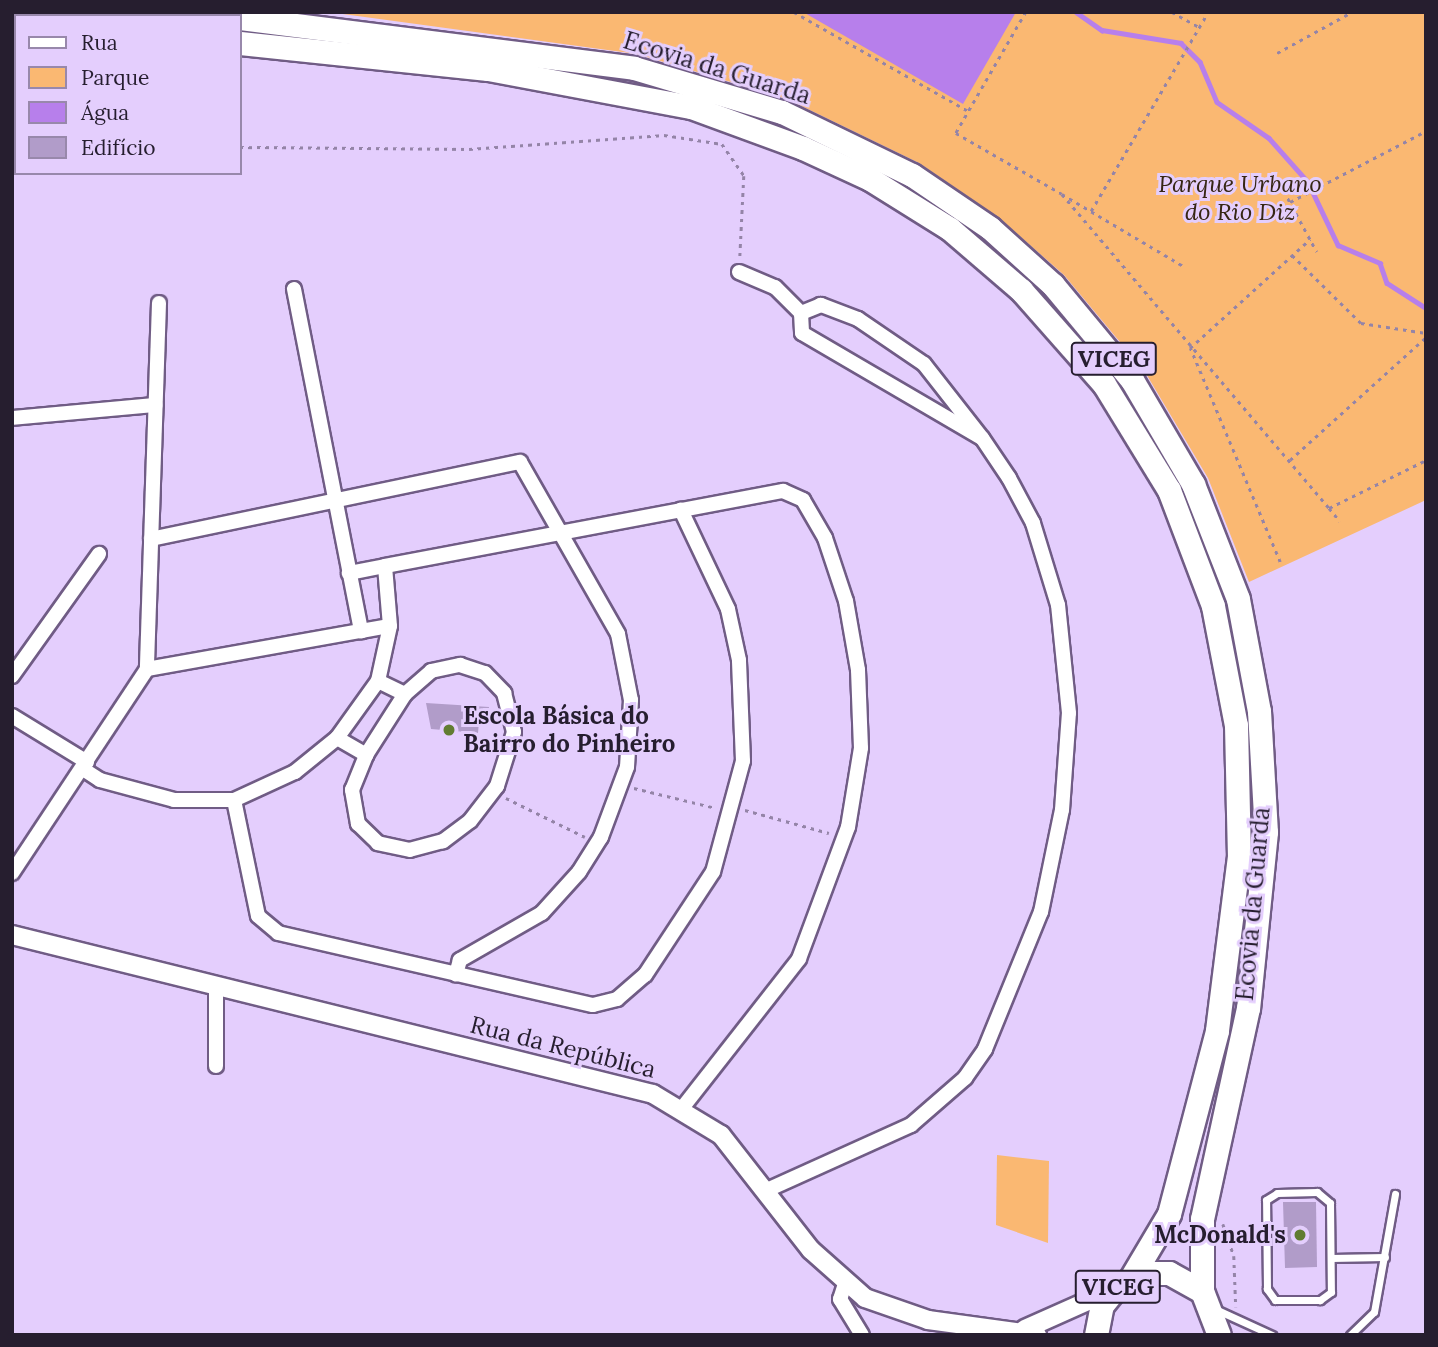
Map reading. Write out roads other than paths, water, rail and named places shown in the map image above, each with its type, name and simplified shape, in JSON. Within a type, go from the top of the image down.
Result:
[{"type":"highway","name":"VICEG","points":[[242,18],[634,68],[782,112],[912,175],[990,228],[1054,285],[1132,380],[1193,484],[1238,599],[1259,711],[1263,859],[1248,1007],[1202,1219],[1208,1300],[1219,1335]]},
{"type":"highway","name":"VICEG","points":[[242,43],[488,69],[691,107],[800,147],[870,178],[950,229],[1021,290],[1104,384],[1169,490],[1213,606],[1236,725],[1239,856],[1217,1031],[1169,1214],[1123,1283],[1102,1305],[1096,1335]]},
{"type":"highway","name":"VICEG","points":[[1123,1283],[1169,1273],[1208,1300]]},
{"type":"street","points":[[739,272],[775,287],[801,313],[802,332],[982,438]]},
{"type":"street","points":[[294,289],[361,631]]},
{"type":"street","points":[[12,873],[148,669],[159,303]]},
{"type":"street","points":[[767,1190],[911,1125],[965,1078],[1002,1017],[1041,912],[1062,810],[1069,713],[1064,647],[1033,523],[982,438],[913,357],[858,319],[821,305],[801,313]]},
{"type":"street","points":[[12,418],[155,405]]},
{"type":"street","points":[[151,539],[520,462],[618,635],[631,700],[621,785],[597,843],[542,913],[460,960],[456,974]]},
{"type":"street","points":[[349,573],[783,491],[803,500],[825,538],[846,601],[858,670],[861,748],[845,837],[799,959],[683,1107]]},
{"type":"street","points":[[234,800],[258,916],[266,926],[593,1005],[617,999],[645,975],[672,939],[713,872],[734,810],[743,761],[739,660],[728,609],[681,510]]},
{"type":"street","points":[[12,676],[19,648],[99,554]]},
{"type":"street","points":[[12,716],[85,765],[100,780],[174,800],[234,800],[295,772],[337,738],[378,681],[390,626],[385,566]]},
{"type":"street","points":[[148,669],[390,626]]},
{"type":"street","points":[[460,665],[485,673],[504,693],[514,732],[493,792],[470,821],[443,841],[410,850],[378,843],[358,824],[352,790],[366,755],[405,694],[431,671],[460,665]]},
{"type":"street","points":[[378,681],[405,694]]},
{"type":"street","points":[[337,738],[366,755]]},
{"type":"street","name":"Rua da República","points":[[12,936],[617,1083],[683,1107],[721,1135],[845,1284],[904,1315],[1031,1332]]},
{"type":"street","points":[[216,987],[216,1066]]},
{"type":"street","points":[[1031,1332],[1123,1283]]},
{"type":"street","points":[[845,1284],[840,1299],[862,1335]]},
{"type":"lane","points":[[1350,1335],[1374,1312],[1395,1194]]},
{"type":"lane","points":[[1326,1195],[1331,1258],[1331,1292],[1325,1299],[1271,1298],[1269,1196],[1326,1195]]},
{"type":"lane","points":[[1331,1258],[1385,1256]]},
{"type":"lane","points":[[1208,1300],[1236,1319],[1272,1335]]},
{"type":"water","points":[[803,12],[1016,12],[963,104]]},
{"type":"waterway","points":[[1076,12],[1102,30],[1181,43],[1200,62],[1217,102],[1269,138],[1308,182],[1338,245],[1380,263],[1387,283],[1426,308]]},
{"type":"place","name":"Escola Básica do Bairro do Pinheiro","points":[[449,730]]},
{"type":"place","name":"McDonald's","points":[[1300,1235]]},
{"type":"park label","name":"Parque Urbano do Rio Diz","points":[[1240,198]]}]
